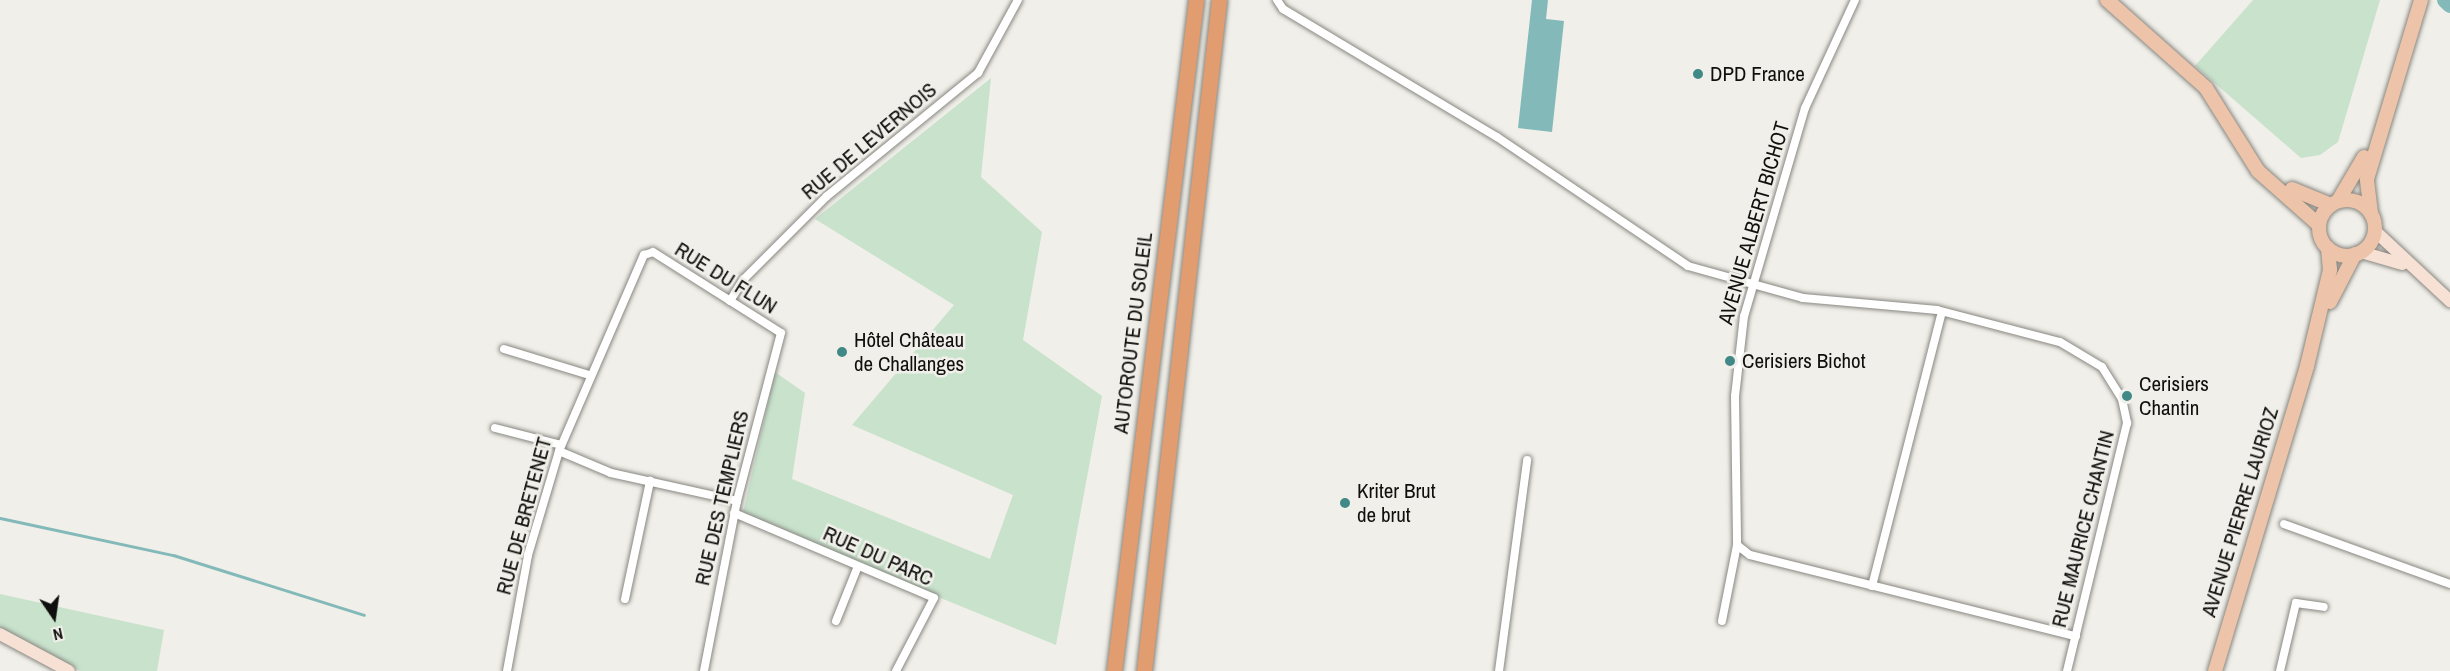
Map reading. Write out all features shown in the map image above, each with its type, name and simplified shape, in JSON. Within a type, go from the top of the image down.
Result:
[{"type":"highway","name":"AUTOROUTE DU SOLEIL","points":[[1114,671],[1196,0]]},
{"type":"highway","points":[[1144,671],[1219,0]]},
{"type":"main road","points":[[2106,0],[2206,88],[2243,142],[2258,171],[2319,225],[2328,248],[2358,253],[2409,267]]},
{"type":"main road","points":[[2319,225],[2362,165],[2417,3]]},
{"type":"main road","points":[[2417,3],[2367,179],[2375,231],[2409,267],[2450,301]]},
{"type":"main road","points":[[2243,142],[2293,191],[2335,203],[2353,201],[2371,213]]},
{"type":"main road","points":[[2358,253],[2375,231]]},
{"type":"main road","name":"AVENUE PIERRE LAURIOZ","points":[[2307,366],[2330,270],[2328,248]]},
{"type":"main road","name":"AVENUE PIERRE LAURIOZ","points":[[2215,671],[2307,366],[2333,293],[2358,253]]},
{"type":"main road","points":[[0,634],[69,671]]},
{"type":"street","name":"RUE DE LEVERNOIS","points":[[730,301],[744,279],[827,196],[978,73],[1018,0]]},
{"type":"street","name":"RUE MAURICE CHANTIN","points":[[1277,0],[1283,9],[1382,71],[1497,137],[1668,255],[1753,285],[1803,298],[1942,312],[2083,353],[2102,367],[2122,399],[2127,423],[2122,456],[2067,671]]},
{"type":"street","name":"AVENUE ALBERT BICHOT","points":[[1722,621],[1737,545],[1735,396],[1753,285],[1805,108],[1855,0]]},
{"type":"street","name":"RUE DU FLUN","points":[[653,252],[780,333]]},
{"type":"street","name":"RUE DE BRETENET","points":[[507,671],[528,555],[560,448],[589,375],[606,350],[644,255],[653,252]]},
{"type":"street","points":[[1872,586],[1942,312]]},
{"type":"street","name":"RUE DES TEMPLIERS","points":[[704,671],[734,513],[780,333]]},
{"type":"street","points":[[504,349],[589,375]]},
{"type":"street","points":[[495,428],[560,448],[611,473],[737,501]]},
{"type":"street","points":[[1499,671],[1527,460]]},
{"type":"street","points":[[625,599],[650,481]]},
{"type":"street","name":"RUE DU PARC","points":[[734,513],[934,598],[896,671]]},
{"type":"street","points":[[2284,524],[2450,584]]},
{"type":"street","points":[[1737,545],[1750,555],[2076,636]]},
{"type":"street","points":[[836,621],[858,566]]},
{"type":"street","points":[[2280,671],[2296,603],[2324,607]]},
{"type":"green space","points":[[2253,0],[2380,0],[2338,142],[2320,155],[2301,158],[2195,66]]},
{"type":"green space","points":[[991,78],[981,177],[1042,232],[1023,340],[1102,396],[1056,645],[742,517],[775,372],[805,393],[792,479],[990,559],[1013,495],[852,425],[954,305],[815,219]]},
{"type":"green space","points":[[0,594],[164,630],[157,671],[80,671],[0,628]]},
{"type":"water","points":[[1532,0],[1548,0],[1546,19],[1564,21],[1552,132],[1518,128]]},
{"type":"waterway","points":[[2445,0],[2450,5]]},
{"type":"waterway","points":[[0,518],[173,555],[364,615]]},
{"type":"place","name":"DPD France","points":[[1698,74]]},
{"type":"place","name":"Hôtel Château de Challanges","points":[[842,352]]},
{"type":"place","name":"Cerisiers Bichot","points":[[1730,361]]},
{"type":"place","name":"Cerisiers Chantin","points":[[2127,396]]},
{"type":"place","name":"Kriter Brut de brut","points":[[1345,503]]}]
